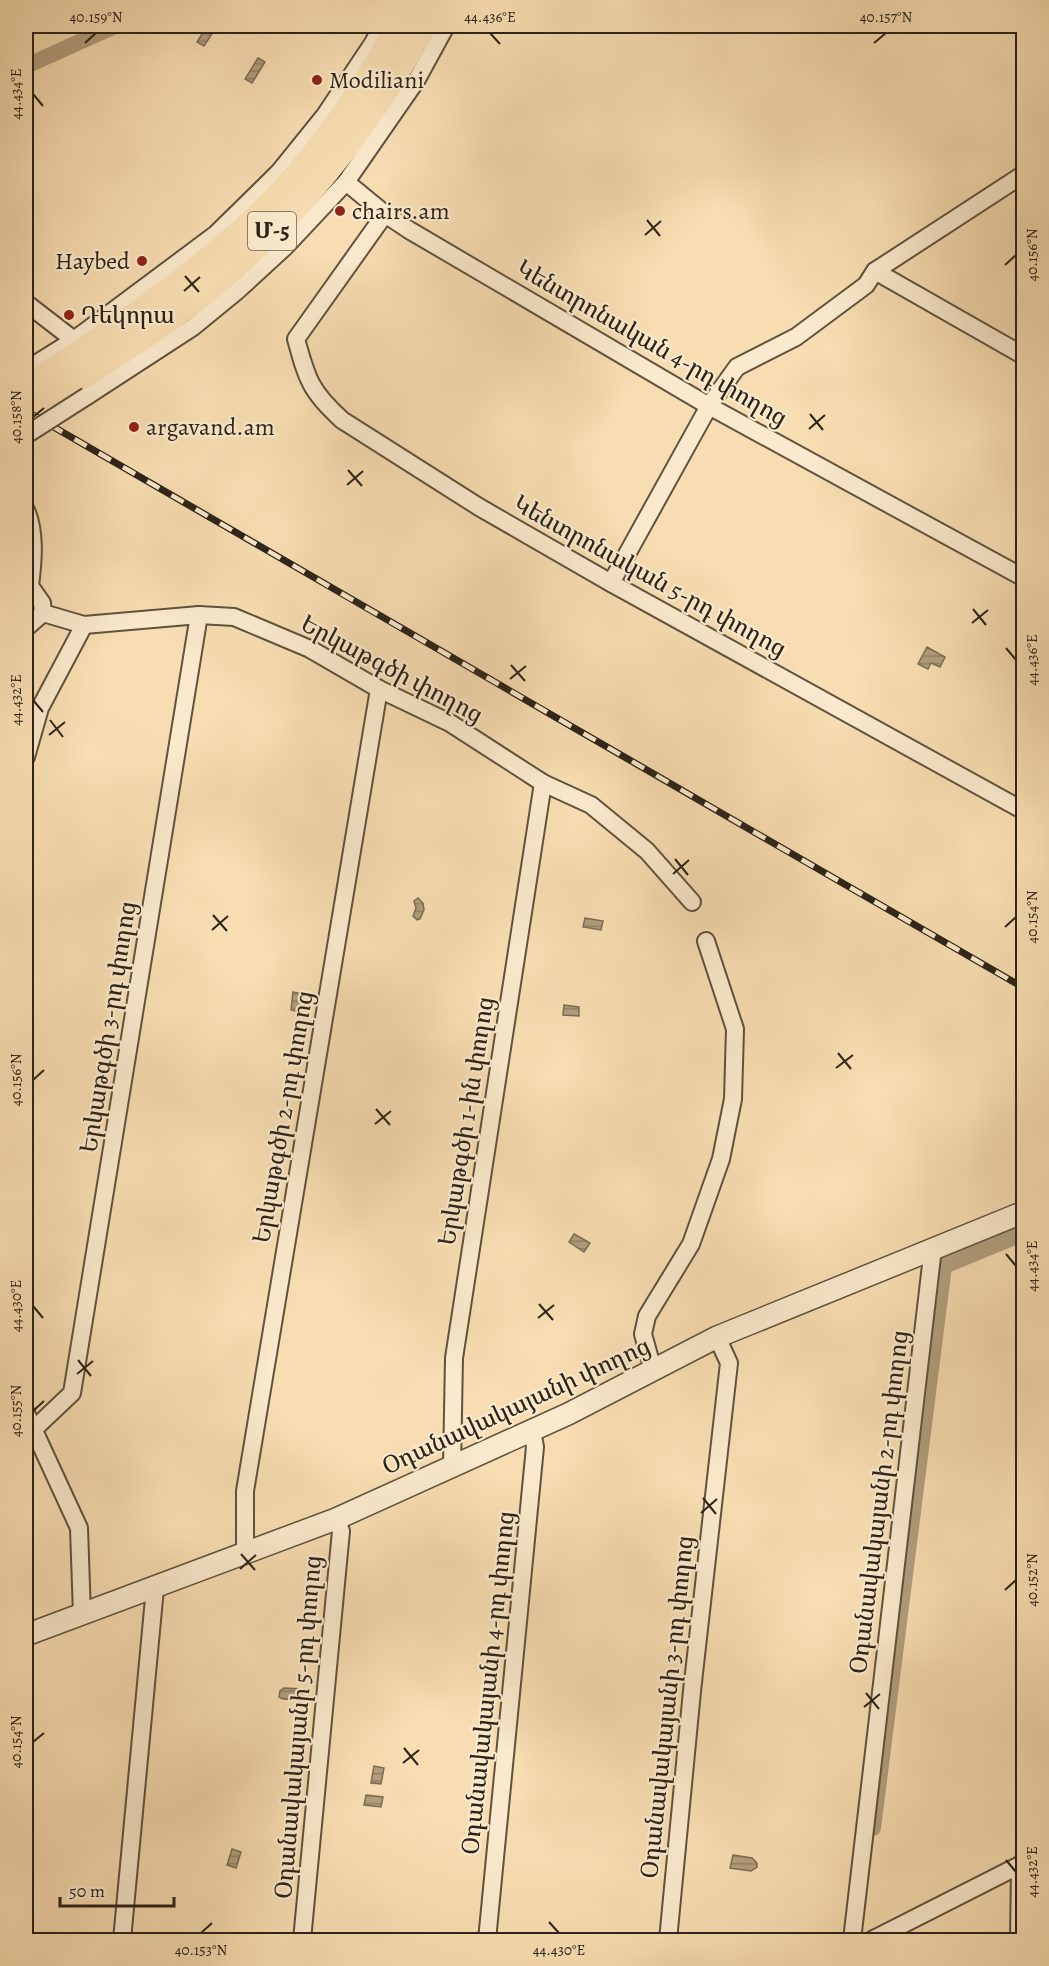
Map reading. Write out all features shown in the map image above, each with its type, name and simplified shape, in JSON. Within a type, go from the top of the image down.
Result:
[{"type":"highway","name":"Մ-5","points":[[26,410],[49,379],[204,265],[254,220],[306,165],[350,108],[400,26]]},
{"type":"highway","name":"Մ-5","points":[[49,379],[135,341],[217,280],[269,234],[319,181],[360,128],[405,59],[422,26]]},
{"type":"street","points":[[26,435],[49,379],[74,340],[216,234],[279,172],[325,115],[382,26]]},
{"type":"street","points":[[49,379],[193,327],[237,291],[285,247],[346,182],[416,81],[446,26]]},
{"type":"street","points":[[611,584],[709,406],[737,367],[796,337],[866,285],[875,272],[1023,174]]},
{"type":"street","name":"Կենտրոնական 4-րդ փողոց","points":[[346,182],[385,214],[419,236],[709,406],[1023,578]]},
{"type":"street","name":"Կենտրոնական 5-րդ փողոց","points":[[385,214],[296,339],[306,378],[323,403],[342,420],[478,507],[611,584],[1023,811]]},
{"type":"street","points":[[875,272],[1023,356]]},
{"type":"street","points":[[26,303],[74,340]]},
{"type":"street","points":[[26,510],[31,522],[33,566],[30,586],[42,603],[43,614],[26,628]]},
{"type":"street","name":"Երկաթգծի փողոց","points":[[43,614],[84,625],[199,615],[234,617],[310,649],[379,688],[450,723],[543,783],[591,805],[647,851],[692,902]]},
{"type":"street","name":"Երկաթգծի 3-րդ փողոց","points":[[33,1430],[72,1393],[199,615]]},
{"type":"street","points":[[26,757],[40,708],[84,625]]},
{"type":"street","name":"Երկաթգծի 2-րդ փողոց","points":[[245,1555],[244,1491],[379,688]]},
{"type":"street","name":"Երկաթգծի 1-ին փողոց","points":[[452,1467],[454,1358],[543,783]]},
{"type":"street","points":[[653,1370],[644,1334],[647,1316],[691,1244],[721,1159],[733,1099],[735,1029],[706,941]]},
{"type":"street","name":"Օդանավակայանի փողոց","points":[[26,1635],[245,1555],[336,1519],[568,1414],[717,1337],[1023,1212]]},
{"type":"street","name":"Օդանավակայանի 2-րդ փողոց","points":[[852,1941],[933,1248]]},
{"type":"street","name":"Օդանավակայանի 3-րդ փողոց","points":[[668,1941],[692,1691],[729,1363],[717,1337]]},
{"type":"street","points":[[26,1413],[79,1528],[82,1615]]},
{"type":"street","name":"Օդանավակայանի 4-րդ փողոց","points":[[487,1941],[535,1447],[532,1430]]},
{"type":"street","name":"Օդանավակայանի 5-րդ փողոց","points":[[302,1941],[341,1531],[336,1519]]},
{"type":"street","points":[[123,1941],[155,1588]]},
{"type":"street","points":[[872,1941],[1022,1864],[1019,1941]]},
{"type":"shaded area","points":[[207,26],[217,26],[204,46],[197,42]]},
{"type":"shaded area","points":[[258,58],[265,62],[252,83],[245,79]]},
{"type":"shaded area","points":[[927,647],[945,657],[940,667],[931,663],[928,669],[918,664]]},
{"type":"shaded area","points":[[418,898],[423,903],[424,910],[420,919],[417,920],[413,916],[416,908],[414,901]]},
{"type":"shaded area","points":[[585,918],[603,921],[601,930],[583,927]]},
{"type":"shaded area","points":[[293,992],[304,994],[301,1012],[291,1010]]},
{"type":"shaded area","points":[[564,1005],[579,1007],[579,1016],[563,1015]]},
{"type":"shaded area","points":[[574,1234],[590,1243],[584,1252],[569,1242]]},
{"type":"shaded area","points":[[284,1688],[303,1689],[302,1700],[279,1697],[280,1691]]},
{"type":"shaded area","points":[[374,1766],[384,1768],[381,1784],[371,1783]]},
{"type":"shaded area","points":[[366,1795],[383,1797],[381,1807],[364,1805]]},
{"type":"shaded area","points":[[232,1849],[241,1852],[236,1868],[227,1865]]},
{"type":"shaded area","points":[[733,1855],[752,1858],[757,1863],[757,1867],[751,1871],[730,1868]]},
{"type":"waterway","points":[[26,66],[115,26]]},
{"type":"waterway","points":[[26,614],[32,605]]},
{"type":"waterway","points":[[873,1828],[944,1266],[1024,1233]]},
{"type":"railway","points":[[26,411],[1024,988]]},
{"type":"place","name":"Modiliani","points":[[317,80]]},
{"type":"place","name":"chairs.am","points":[[340,211]]},
{"type":"place","name":"Haybed","points":[[142,261]]},
{"type":"place","name":"Դեկորա","points":[[69,315]]},
{"type":"place","name":"argavand.am","points":[[134,427]]}]
